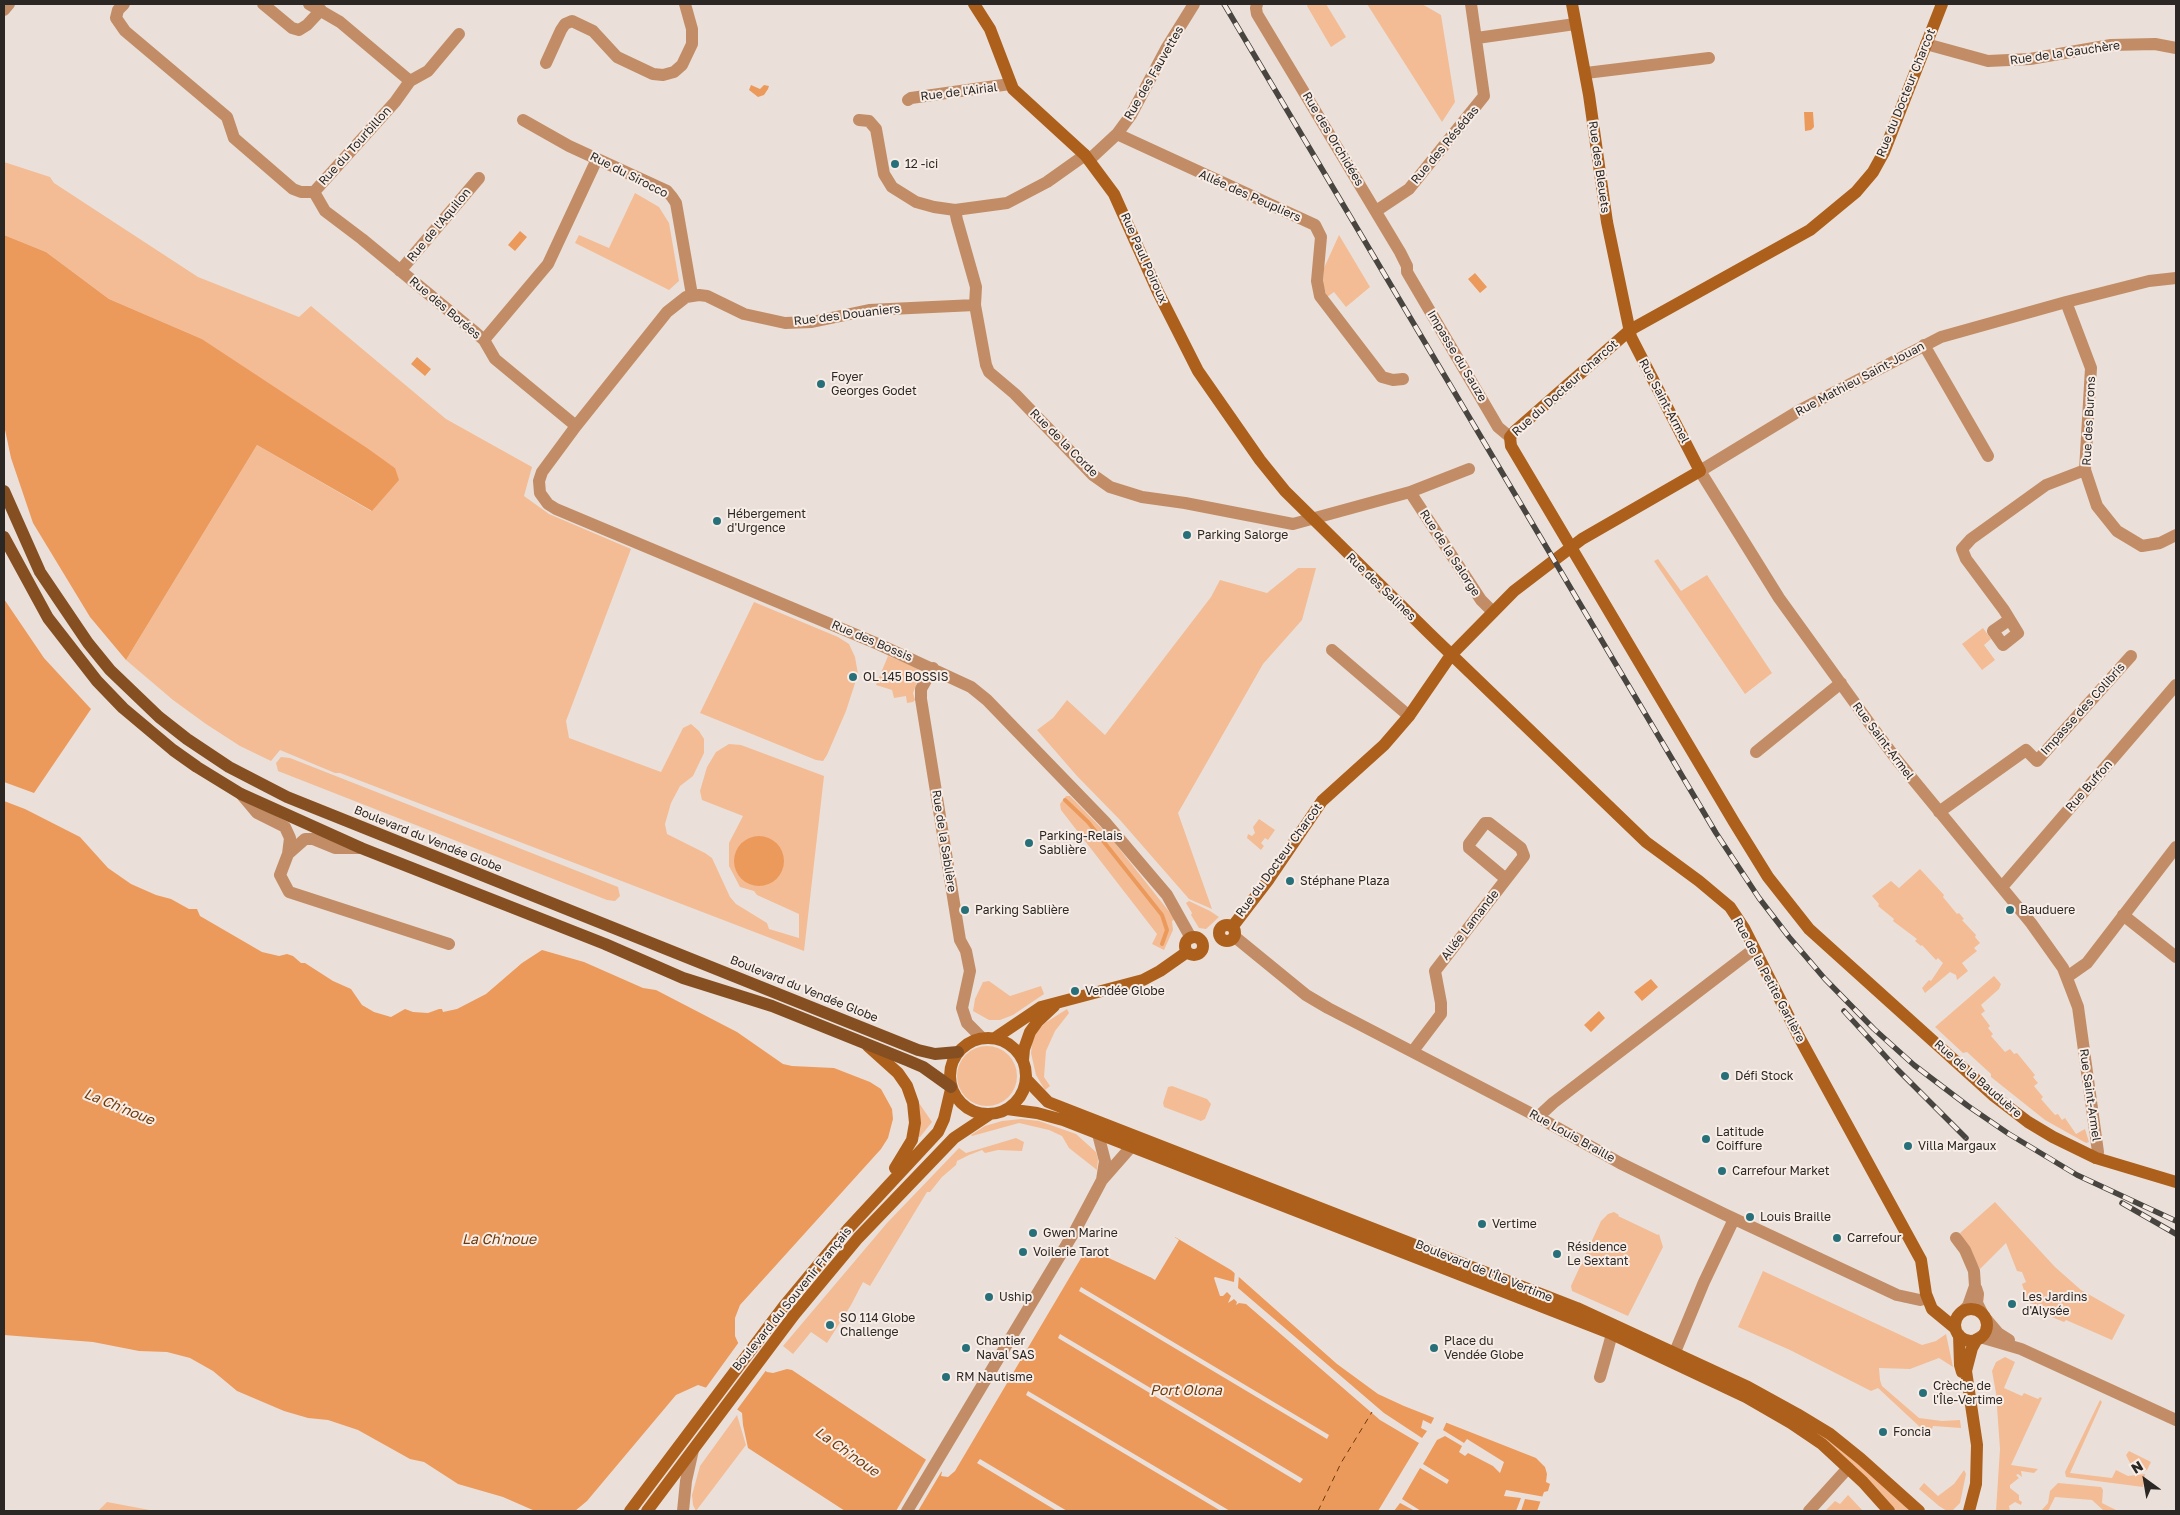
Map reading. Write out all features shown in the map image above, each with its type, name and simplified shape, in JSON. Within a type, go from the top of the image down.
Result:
[{"type":"main road","name":"Boulevard du Vendée Globe","points":[[4,492],[40,572],[63,609],[110,670],[159,716],[187,738],[230,767],[287,797],[918,1050],[935,1054],[958,1052]]},
{"type":"main road","points":[[4,537],[48,618],[97,681],[123,708],[174,750],[197,767],[241,794],[361,848],[605,944],[683,978],[755,1000],[920,1066],[951,1088]]},
{"type":"street","points":[[4,10],[9,4]]},
{"type":"street","name":"Rue du Tourbillon","points":[[124,4],[116,15],[119,24],[227,117],[234,138],[293,189],[302,192],[314,192],[395,102],[410,82],[428,71],[459,34]]},
{"type":"street","points":[[309,4],[340,22],[410,82]]},
{"type":"street","points":[[546,63],[561,30],[565,24],[572,21],[593,31],[617,57],[653,74],[674,72],[682,65],[692,44],[692,29],[685,4]]},
{"type":"street","name":"Rue Paul Poiroux","points":[[974,4],[985,17],[1010,84],[1017,93],[1087,158],[1114,194],[1158,292],[1198,371],[1260,460],[1311,518]]},
{"type":"street","name":"Rue des Fauvettes","points":[[859,120],[869,120],[876,130],[884,174],[892,187],[916,202],[956,210],[998,205],[1018,199],[1087,158],[1117,134],[1143,94],[1166,49],[1194,4]]},
{"type":"street","name":"Rue des Résédas","points":[[1376,211],[1409,189],[1482,102],[1485,91],[1471,4]]},
{"type":"street","name":"Rue des Bleuets","points":[[1572,4],[1586,73],[1607,222],[1630,330]]},
{"type":"street","name":"Rue du Docteur Charcot","points":[[1197,940],[1219,936],[1219,930],[1222,926],[1228,924],[1234,931],[1322,801],[1384,745],[1409,716],[1451,655],[1524,582],[1570,546],[1514,450],[1510,437],[1630,330],[1810,230],[1856,192],[1873,172],[1884,152],[1942,4]]},
{"type":"street","points":[[270,6],[292,28],[299,30],[307,25],[321,10]]},
{"type":"street","name":"Rue des Orchidées","points":[[1256,6],[1257,14],[1406,262],[1407,272]]},
{"type":"street","points":[[1477,38],[1575,24]]},
{"type":"street","name":"Rue de la Gauchère","points":[[1926,44],[1970,58],[1988,61],[2030,59],[2111,45],[2155,44],[2176,48]]},
{"type":"street","points":[[1586,73],[1709,58]]},
{"type":"street","name":"Rue de l'Airial","points":[[908,100],[911,98],[1010,84]]},
{"type":"street","name":"Rue du Sirocco","points":[[523,120],[597,159],[667,192],[672,197],[676,203],[692,295]]},
{"type":"street","name":"Allée des Peupliers","points":[[1117,134],[1315,225],[1321,237],[1317,281],[1320,296],[1382,377],[1393,380],[1402,379]]},
{"type":"street","points":[[484,340],[548,264],[597,159]]},
{"type":"street","name":"Rue de l'Aquilon","points":[[400,271],[478,178]]},
{"type":"street","name":"Rue des Borées","points":[[314,192],[325,211],[484,340],[495,359],[576,426]]},
{"type":"street","name":"Rue de la Corde","points":[[956,210],[956,220],[976,287],[975,305],[986,365],[989,372],[1015,394],[1093,475],[1110,487],[1142,497],[1185,503],[1293,524],[1311,518]]},
{"type":"street","name":"Impasse du Sauze","points":[[1407,272],[1498,426],[1510,437]]},
{"type":"street","name":"Rue Mathieu Saint-Jouan","points":[[1570,546],[1700,471],[1802,409],[1924,345],[1960,331],[2066,302],[2149,281],[2176,278]]},
{"type":"street","points":[[576,426],[667,312],[686,297],[692,295]]},
{"type":"street","name":"Rue des Douaniers","points":[[692,295],[707,296],[744,314],[785,323],[812,322],[869,310],[975,305]]},
{"type":"street","name":"Rue des Burons","points":[[2066,302],[2092,368],[2085,470],[2097,506],[2117,530],[2128,539],[2142,546],[2149,546],[2168,540],[2176,535]]},
{"type":"street","name":"Rue Saint-Armel","points":[[1630,330],[1633,342],[1700,471],[1779,598],[1896,760],[2051,949],[2067,977],[2078,1007],[2098,1152],[2096,1158]]},
{"type":"street","points":[[1924,345],[1988,456]]},
{"type":"street","name":"Rue des Bossis","points":[[576,426],[542,472],[539,481],[540,493],[548,504],[965,683],[987,700],[1105,822],[1167,894],[1197,940]]},
{"type":"street","points":[[1311,518],[1410,492],[1469,468]]},
{"type":"street","points":[[2009,620],[2004,610],[1963,555],[1962,549],[1971,539],[2046,485],[2085,470]]},
{"type":"street","name":"Rue de la Salorge","points":[[1410,492],[1481,600],[1493,612]]},
{"type":"street","name":"Rue des Salines","points":[[1311,518],[1451,655]]},
{"type":"street","name":"Rue de la Bauduère","points":[[1570,546],[1768,877],[1809,929],[2010,1109],[2044,1132],[2096,1158],[2176,1182]]},
{"type":"street","points":[[1332,650],[1409,716]]},
{"type":"street","name":"Rue de la Petite Garlière","points":[[1451,655],[1646,842],[1722,900],[1737,918],[1834,1103],[1921,1260],[1928,1300]]},
{"type":"street","name":"Impasse des Colibris","points":[[1939,812],[2026,750],[2037,761],[2131,656]]},
{"type":"street","name":"Rue de la Sablière","points":[[932,668],[921,688],[921,699],[960,940],[966,951],[970,976],[962,1008],[967,1023],[982,1038]]},
{"type":"street","points":[[1756,752],[1841,683]]},
{"type":"street","name":"Rue Buffon","points":[[2002,887],[2176,685]]},
{"type":"street","points":[[241,794],[257,814],[285,827],[290,838],[288,854],[280,875],[289,892],[449,944]]},
{"type":"street","name":"Allée Lamande","points":[[1413,1051],[1441,1014],[1442,1008],[1435,971],[1524,856],[1521,848],[1491,824],[1485,823],[1469,844],[1469,848],[1506,879]]},
{"type":"street","points":[[288,854],[305,839],[314,839],[335,848],[361,848]]},
{"type":"street","points":[[2067,977],[2087,963],[2176,847]]},
{"type":"street","points":[[2123,915],[2176,957]]},
{"type":"street","name":"Rue Louis Braille","points":[[1234,931],[1306,995],[1538,1117],[1620,1163],[1734,1219],[1898,1294],[1920,1300],[1928,1300],[1944,1310],[1963,1311]]},
{"type":"street","points":[[995,1038],[1041,1007],[1143,980],[1160,971],[1187,952],[1186,942],[1197,940]]},
{"type":"street","points":[[1538,1117],[1553,1103],[1754,949]]},
{"type":"street","points":[[1023,1060],[1012,1046],[995,1038],[973,1040],[958,1052],[950,1069],[951,1088],[962,1105],[971,1110],[990,1114],[1007,1109],[1020,1096],[1026,1078],[1023,1060],[1024,1049],[1030,1032],[1058,1002]]},
{"type":"street","points":[[865,1044],[888,1063],[903,1079],[910,1094],[914,1112],[914,1132],[908,1149],[884,1181],[880,1194]]},
{"type":"street","name":"Boulevard de l'Île Vertime","points":[[1026,1078],[1043,1100],[1561,1302],[1748,1387],[1830,1434],[1868,1465],[1918,1511]]},
{"type":"street","name":"Boulevard du Souvenir Français","points":[[630,1511],[760,1335],[829,1251],[938,1132],[944,1120],[951,1088]]},
{"type":"street","name":"Boulevard de l'Île Vertime","points":[[1007,1109],[1037,1113],[1063,1120],[1612,1334],[1754,1402],[1791,1423],[1822,1444],[1889,1511]]},
{"type":"street","name":"Boulevard du Souvenir Français","points":[[647,1511],[827,1274],[901,1192],[954,1138],[990,1114]]},
{"type":"street","points":[[1098,1134],[1105,1161],[1102,1180]]},
{"type":"street","points":[[907,1511],[1076,1229],[1102,1180],[1131,1147]]},
{"type":"street","points":[[1674,1352],[1734,1219]]},
{"type":"street","points":[[1956,1238],[1972,1263],[1978,1294],[1977,1302],[1984,1316],[1998,1333],[2021,1349]]},
{"type":"street","points":[[1968,1509],[1976,1484],[1977,1445],[1966,1381],[1960,1366],[1956,1319],[1968,1306],[1975,1286]]},
{"type":"street","points":[[1928,1300],[1934,1312],[1968,1340],[1979,1338],[2021,1349],[2176,1420]]},
{"type":"street","points":[[1963,1311],[1973,1309],[1984,1316],[1986,1329],[1972,1348],[1968,1359],[1966,1381]]},
{"type":"street","points":[[1600,1377],[1612,1334]]},
{"type":"street","points":[[683,1511],[686,1481],[693,1450]]},
{"type":"street","points":[[1809,1511],[1848,1468]]},
{"type":"shaded area","points":[[1308,4],[1326,4],[1346,37],[1331,47],[1307,6]]},
{"type":"shaded area","points":[[1367,4],[1422,4],[1441,15],[1455,102],[1442,122]]},
{"type":"shaded area","points":[[4,162],[50,177],[54,183],[198,277],[299,317],[311,306],[446,419],[532,467],[524,496],[549,514],[631,549],[566,721],[569,738],[661,772],[683,728],[691,724],[704,739],[704,753],[693,776],[680,786],[671,803],[665,824],[667,834],[712,858],[730,897],[736,904],[767,923],[769,929],[799,938],[799,914],[757,895],[754,891],[740,887],[729,866],[729,843],[743,816],[702,800],[700,791],[707,767],[716,752],[729,744],[741,745],[824,776],[804,951],[340,773],[335,773],[280,750],[271,761],[240,746],[206,724],[173,700],[126,660],[257,445],[371,511],[395,468],[202,339],[109,299],[46,252],[4,235]]},
{"type":"shaded area","points":[[635,193],[659,207],[669,223],[679,281],[669,290],[575,243],[579,235],[609,248]]},
{"type":"shaded area","points":[[1339,235],[1370,287],[1346,307],[1334,292],[1327,297],[1323,284],[1324,268]]},
{"type":"shaded area","points":[[1658,559],[1681,591],[1707,575],[1772,673],[1745,694],[1654,561]]},
{"type":"shaded area","points":[[1298,568],[1316,568],[1302,620],[1263,664],[1178,813],[1212,909],[1189,899],[1120,820],[1077,776],[1037,730],[1053,718],[1067,700],[1105,735],[1211,597],[1220,580],[1267,593]]},
{"type":"shaded area","points":[[754,602],[838,637],[849,644],[855,657],[858,674],[846,711],[823,761],[816,760],[700,713]]},
{"type":"shaded area","points":[[1983,628],[1991,639],[1984,645],[1995,660],[1982,670],[1962,644]]},
{"type":"shaded area","points":[[888,656],[918,668],[920,675],[913,693],[915,700],[913,702],[907,703],[906,696],[894,698],[892,690],[876,685]]},
{"type":"shaded area","points":[[281,757],[290,758],[618,887],[620,896],[615,901],[607,900],[278,771],[276,763]]},
{"type":"shaded area","points":[[1066,796],[1070,796],[1110,837],[1175,919],[1172,921],[1173,930],[1164,950],[1152,944],[1157,934],[1061,810],[1060,804]]},
{"type":"shaded area","points":[[1259,819],[1275,830],[1268,840],[1265,838],[1261,843],[1264,846],[1261,850],[1247,838],[1248,834],[1252,836],[1255,833],[1253,827]]},
{"type":"shaded area","points":[[1920,869],[1944,895],[1943,897],[1957,914],[1959,913],[1964,919],[1962,920],[1976,935],[1975,937],[1980,943],[1974,948],[1977,951],[1962,963],[1968,971],[1957,980],[1956,975],[1950,972],[1925,993],[1922,988],[1929,980],[1931,981],[1943,963],[1938,958],[1936,960],[1922,945],[1915,941],[1917,939],[1893,921],[1894,919],[1878,906],[1879,904],[1872,896],[1891,881],[1899,888]]},
{"type":"shaded area","points":[[1189,901],[1219,917],[1206,929],[1199,928],[1186,903]]},
{"type":"shaded area","points":[[1994,976],[2001,984],[1999,989],[1981,1005],[1985,1011],[1981,1014],[1990,1026],[1988,1028],[1993,1034],[1991,1036],[2005,1052],[2010,1049],[2014,1054],[2017,1053],[2035,1075],[2033,1077],[2038,1083],[2034,1086],[2043,1097],[2041,1099],[2055,1115],[2058,1114],[2062,1120],[2065,1118],[2076,1134],[2085,1129],[2089,1142],[2086,1143],[2045,1120],[1991,1077],[1991,1074],[1967,1052],[1963,1053],[1935,1027]]},
{"type":"shaded area","points":[[989,981],[1010,996],[1041,986],[1044,994],[1013,1015],[1000,1020],[989,1020],[973,1011],[975,999],[983,982]]},
{"type":"shaded area","points":[[1067,1009],[1069,1013],[1055,1031],[1046,1051],[1044,1077],[1050,1086],[1045,1090],[1036,1075],[1031,1053],[1032,1043],[1035,1033],[1045,1023]]},
{"type":"shaded area","points":[[987,1046],[1003,1051],[1008,1055],[1012,1060],[1017,1076],[1012,1092],[1008,1097],[1003,1101],[987,1106],[971,1101],[966,1097],[962,1092],[957,1076],[962,1060],[966,1055],[971,1051]]},
{"type":"shaded area","points":[[1172,1086],[1207,1099],[1211,1104],[1205,1119],[1201,1121],[1164,1107],[1163,1103],[1168,1087]]},
{"type":"shaded area","points":[[919,1103],[932,1122],[920,1137],[917,1136]]},
{"type":"shaded area","points":[[1021,1119],[1039,1121],[1076,1134],[1096,1152],[1098,1159],[1097,1170],[1069,1148],[1062,1136],[1049,1130],[1019,1123],[971,1135],[985,1126],[1002,1121]]},
{"type":"shaded area","points":[[1016,1138],[1024,1142],[1022,1151],[998,1150],[985,1153],[982,1150],[969,1155],[957,1161],[956,1165],[942,1177],[930,1192],[927,1192],[870,1286],[863,1282],[827,1343],[811,1332],[793,1354],[783,1346],[887,1223],[959,1148],[966,1153]]},
{"type":"shaded area","points":[[1995,1202],[2055,1267],[2081,1290],[2125,1315],[2112,1340],[2066,1320],[2064,1322],[2047,1315],[2048,1312],[2028,1302],[2022,1284],[2026,1282],[2022,1272],[2017,1271],[2006,1243],[1980,1269],[1960,1233]]},
{"type":"shaded area","points":[[1614,1212],[1618,1216],[1659,1234],[1663,1247],[1628,1316],[1572,1291],[1571,1286],[1601,1221],[1608,1214]]},
{"type":"shaded area","points":[[1763,1271],[1922,1345],[1936,1341],[1946,1334],[1953,1367],[1939,1358],[1910,1369],[1879,1368],[1880,1380],[1882,1386],[1919,1418],[1942,1421],[1960,1420],[1961,1428],[1933,1426],[1930,1435],[1925,1434],[1920,1437],[1917,1434],[1921,1428],[1878,1388],[1871,1391],[1790,1350],[1738,1327]]},
{"type":"shaded area","points":[[2005,1357],[2015,1362],[2004,1388],[2022,1396],[2024,1393],[2038,1399],[2042,1398],[2011,1465],[2038,1469],[2034,1473],[2021,1471],[2022,1477],[2018,1474],[2016,1475],[2019,1478],[2010,1485],[2010,1488],[2019,1495],[2019,1500],[2022,1502],[2021,1505],[2015,1502],[2009,1506],[2010,1511],[1996,1511],[2000,1449],[1996,1393],[1992,1371],[1996,1362]]},
{"type":"shaded area","points":[[1687,1361],[1828,1438],[1913,1511],[1893,1511],[1859,1474]]},
{"type":"shaded area","points":[[2100,1400],[2102,1402],[2070,1473],[2112,1478],[2116,1470],[2128,1476],[2145,1474],[2143,1487],[2066,1477],[2065,1472]]},
{"type":"shaded area","points":[[737,1415],[746,1445],[696,1511],[692,1495],[700,1466]]},
{"type":"shaded area","points":[[2129,1451],[2151,1462],[2147,1470],[2135,1473],[2126,1455]]},
{"type":"shaded area","points":[[1964,1470],[1966,1474],[1960,1503],[1952,1511],[1947,1511],[1939,1506],[1919,1489],[1924,1483],[1938,1496],[1954,1484]]},
{"type":"shaded area","points":[[2058,1483],[2101,1487],[2103,1490],[2102,1503],[2118,1511],[2104,1511],[2092,1500],[2055,1497],[2048,1511],[2041,1511],[2048,1503],[2050,1491]]},
{"type":"shaded area","points":[[1848,1495],[1863,1511],[1825,1511],[1835,1501],[1840,1504]]},
{"type":"shaded area","points":[[107,1502],[155,1511],[98,1511]]},
{"type":"water","points":[[751,85],[760,89],[764,85],[769,86],[764,95],[758,97],[749,90]]},
{"type":"water","points":[[1804,112],[1813,112],[1814,127],[1811,130],[1805,131]]},
{"type":"water","points":[[520,231],[527,237],[515,251],[508,245]]},
{"type":"water","points":[[4,235],[46,252],[109,299],[202,339],[395,468],[399,480],[372,511],[257,445],[126,660],[90,617],[33,523],[11,458],[4,425]]},
{"type":"water","points":[[1475,273],[1487,287],[1480,293],[1468,279]]},
{"type":"water","points":[[417,357],[431,369],[425,376],[411,364]]},
{"type":"water","points":[[4,599],[44,658],[91,709],[34,793],[4,782]]},
{"type":"water","name":"La Ch'noue","points":[[4,801],[25,809],[80,837],[108,868],[131,884],[156,895],[171,899],[189,909],[197,909],[200,916],[262,952],[279,956],[287,954],[293,956],[301,963],[305,963],[333,981],[351,989],[362,1005],[374,1012],[391,1017],[405,1009],[413,1012],[428,1013],[439,1009],[442,1009],[443,1012],[457,1009],[486,994],[522,963],[542,950],[584,962],[643,988],[656,990],[737,1032],[783,1064],[834,1068],[870,1082],[881,1089],[892,1109],[893,1119],[888,1138],[881,1149],[740,1305],[735,1318],[735,1336],[740,1347],[767,1372],[792,1370],[925,1459],[942,1472],[941,1476],[948,1477],[955,1471],[1087,1248],[1150,1277],[1175,1237],[1231,1270],[1337,1364],[1378,1394],[1536,1458],[1545,1467],[1547,1474],[1546,1482],[1550,1484],[1548,1491],[1544,1492],[1537,1511],[845,1511],[748,1448],[742,1413],[710,1389],[698,1385],[676,1395],[587,1501],[575,1511],[535,1511],[503,1497],[458,1484],[424,1462],[410,1459],[358,1430],[328,1420],[308,1418],[284,1411],[237,1391],[213,1371],[190,1358],[167,1352],[139,1351],[93,1342],[4,1335]]},
{"type":"water","points":[[759,836],[769,838],[777,843],[782,851],[784,861],[782,871],[777,879],[769,884],[759,886],[749,884],[741,879],[736,871],[734,861],[736,851],[741,843],[749,838]]},
{"type":"water","points":[[1651,979],[1658,987],[1642,1001],[1634,992]]},
{"type":"water","points":[[1599,1011],[1605,1018],[1591,1032],[1584,1025]]},
{"type":"pier","points":[[1173,1236],[1179,1240],[1155,1280],[1119,1258],[1150,1274]]},
{"type":"pier","points":[[1235,1270],[1239,1274],[1238,1288],[1384,1413],[1422,1438],[1427,1431],[1421,1428],[1423,1420],[1431,1424],[1435,1416],[1447,1421],[1443,1430],[1464,1443],[1467,1439],[1504,1462],[1500,1473],[1493,1466],[1468,1453],[1465,1456],[1459,1452],[1462,1446],[1445,1436],[1437,1440],[1423,1464],[1449,1480],[1447,1484],[1420,1468],[1402,1499],[1421,1511],[1415,1511],[1400,1503],[1394,1511],[1378,1511],[1419,1443],[1380,1420],[1246,1304],[1239,1303],[1236,1305],[1237,1302],[1234,1299],[1228,1303],[1231,1296],[1227,1292],[1220,1296],[1214,1278],[1234,1282]]},
{"type":"pier","points":[[1081,1287],[1329,1435],[1327,1439],[1079,1291]]},
{"type":"pier","points":[[1060,1334],[1303,1479],[1300,1483],[1058,1338]]},
{"type":"pier","points":[[739,1342],[767,1369],[736,1411],[705,1389]]},
{"type":"pier","points":[[1028,1391],[1230,1511],[1221,1511],[1026,1395]]},
{"type":"pier","points":[[927,1458],[943,1469],[918,1511],[896,1511]]},
{"type":"pier","points":[[980,1459],[1067,1511],[1057,1511],[977,1463]]},
{"type":"pier","points":[[1506,1490],[1545,1497],[1543,1502],[1525,1499],[1521,1511],[1516,1511],[1521,1498],[1504,1496]]},
{"type":"waterway","points":[[1065,800],[1088,822],[1162,915],[1167,930],[1162,944]]},
{"type":"ferry route","points":[[1318,1511],[1341,1463],[1372,1412]]},
{"type":"railway","points":[[1224,4],[1716,833],[1759,898],[1789,937],[1825,979],[1874,1029],[1914,1065],[1968,1106],[2009,1134],[2077,1175],[2176,1221]]},
{"type":"railway","points":[[1844,1011],[1898,1070],[1966,1138]]},
{"type":"railway","points":[[2122,1203],[2176,1234]]},
{"type":"place","name":"12 -ici","points":[[895,164]]},
{"type":"place","name":"Foyer Georges Godet","points":[[821,384]]},
{"type":"place","name":"Hébergement d'Urgence","points":[[717,521]]},
{"type":"place","name":"Parking Salorge","points":[[1187,535]]},
{"type":"place","name":"OL 145 BOSSIS","points":[[853,677]]},
{"type":"place","name":"Parking-Relais Sablière","points":[[1029,843]]},
{"type":"place","name":"Stéphane Plaza","points":[[1290,881]]},
{"type":"place","name":"Parking Sablière","points":[[965,910]]},
{"type":"place","name":"Bauduere","points":[[2010,910]]},
{"type":"place","name":"Vendée Globe","points":[[1075,991]]},
{"type":"place","name":"Défi Stock","points":[[1725,1076]]},
{"type":"place","name":"Latitude Coiffure","points":[[1706,1139]]},
{"type":"place","name":"Villa Margaux","points":[[1908,1146]]},
{"type":"place","name":"Carrefour Market","points":[[1722,1171]]},
{"type":"place","name":"Louis Braille","points":[[1750,1217]]},
{"type":"place","name":"Vertime","points":[[1482,1224]]},
{"type":"place","name":"Gwen Marine","points":[[1033,1233]]},
{"type":"place","name":"Carrefour","points":[[1837,1238]]},
{"type":"place","name":"Voilerie Tarot","points":[[1023,1252]]},
{"type":"place","name":"Résidence Le Sextant","points":[[1557,1254]]},
{"type":"place","name":"Uship","points":[[989,1297]]},
{"type":"place","name":"Les Jardins d'Alysée","points":[[2012,1304]]},
{"type":"place","name":"SO 114 Globe Challenge","points":[[830,1325]]},
{"type":"place","name":"Chantier Naval SAS","points":[[966,1348]]},
{"type":"place","name":"Place du Vendée Globe","points":[[1434,1348]]},
{"type":"place","name":"RM Nautisme","points":[[946,1377]]},
{"type":"place","name":"Crèche de l'Île-Vertime","points":[[1923,1393]]},
{"type":"place","name":"Foncia","points":[[1883,1432]]},
{"type":"water label","name":"Port Olona","points":[[1186,1391]]}]
